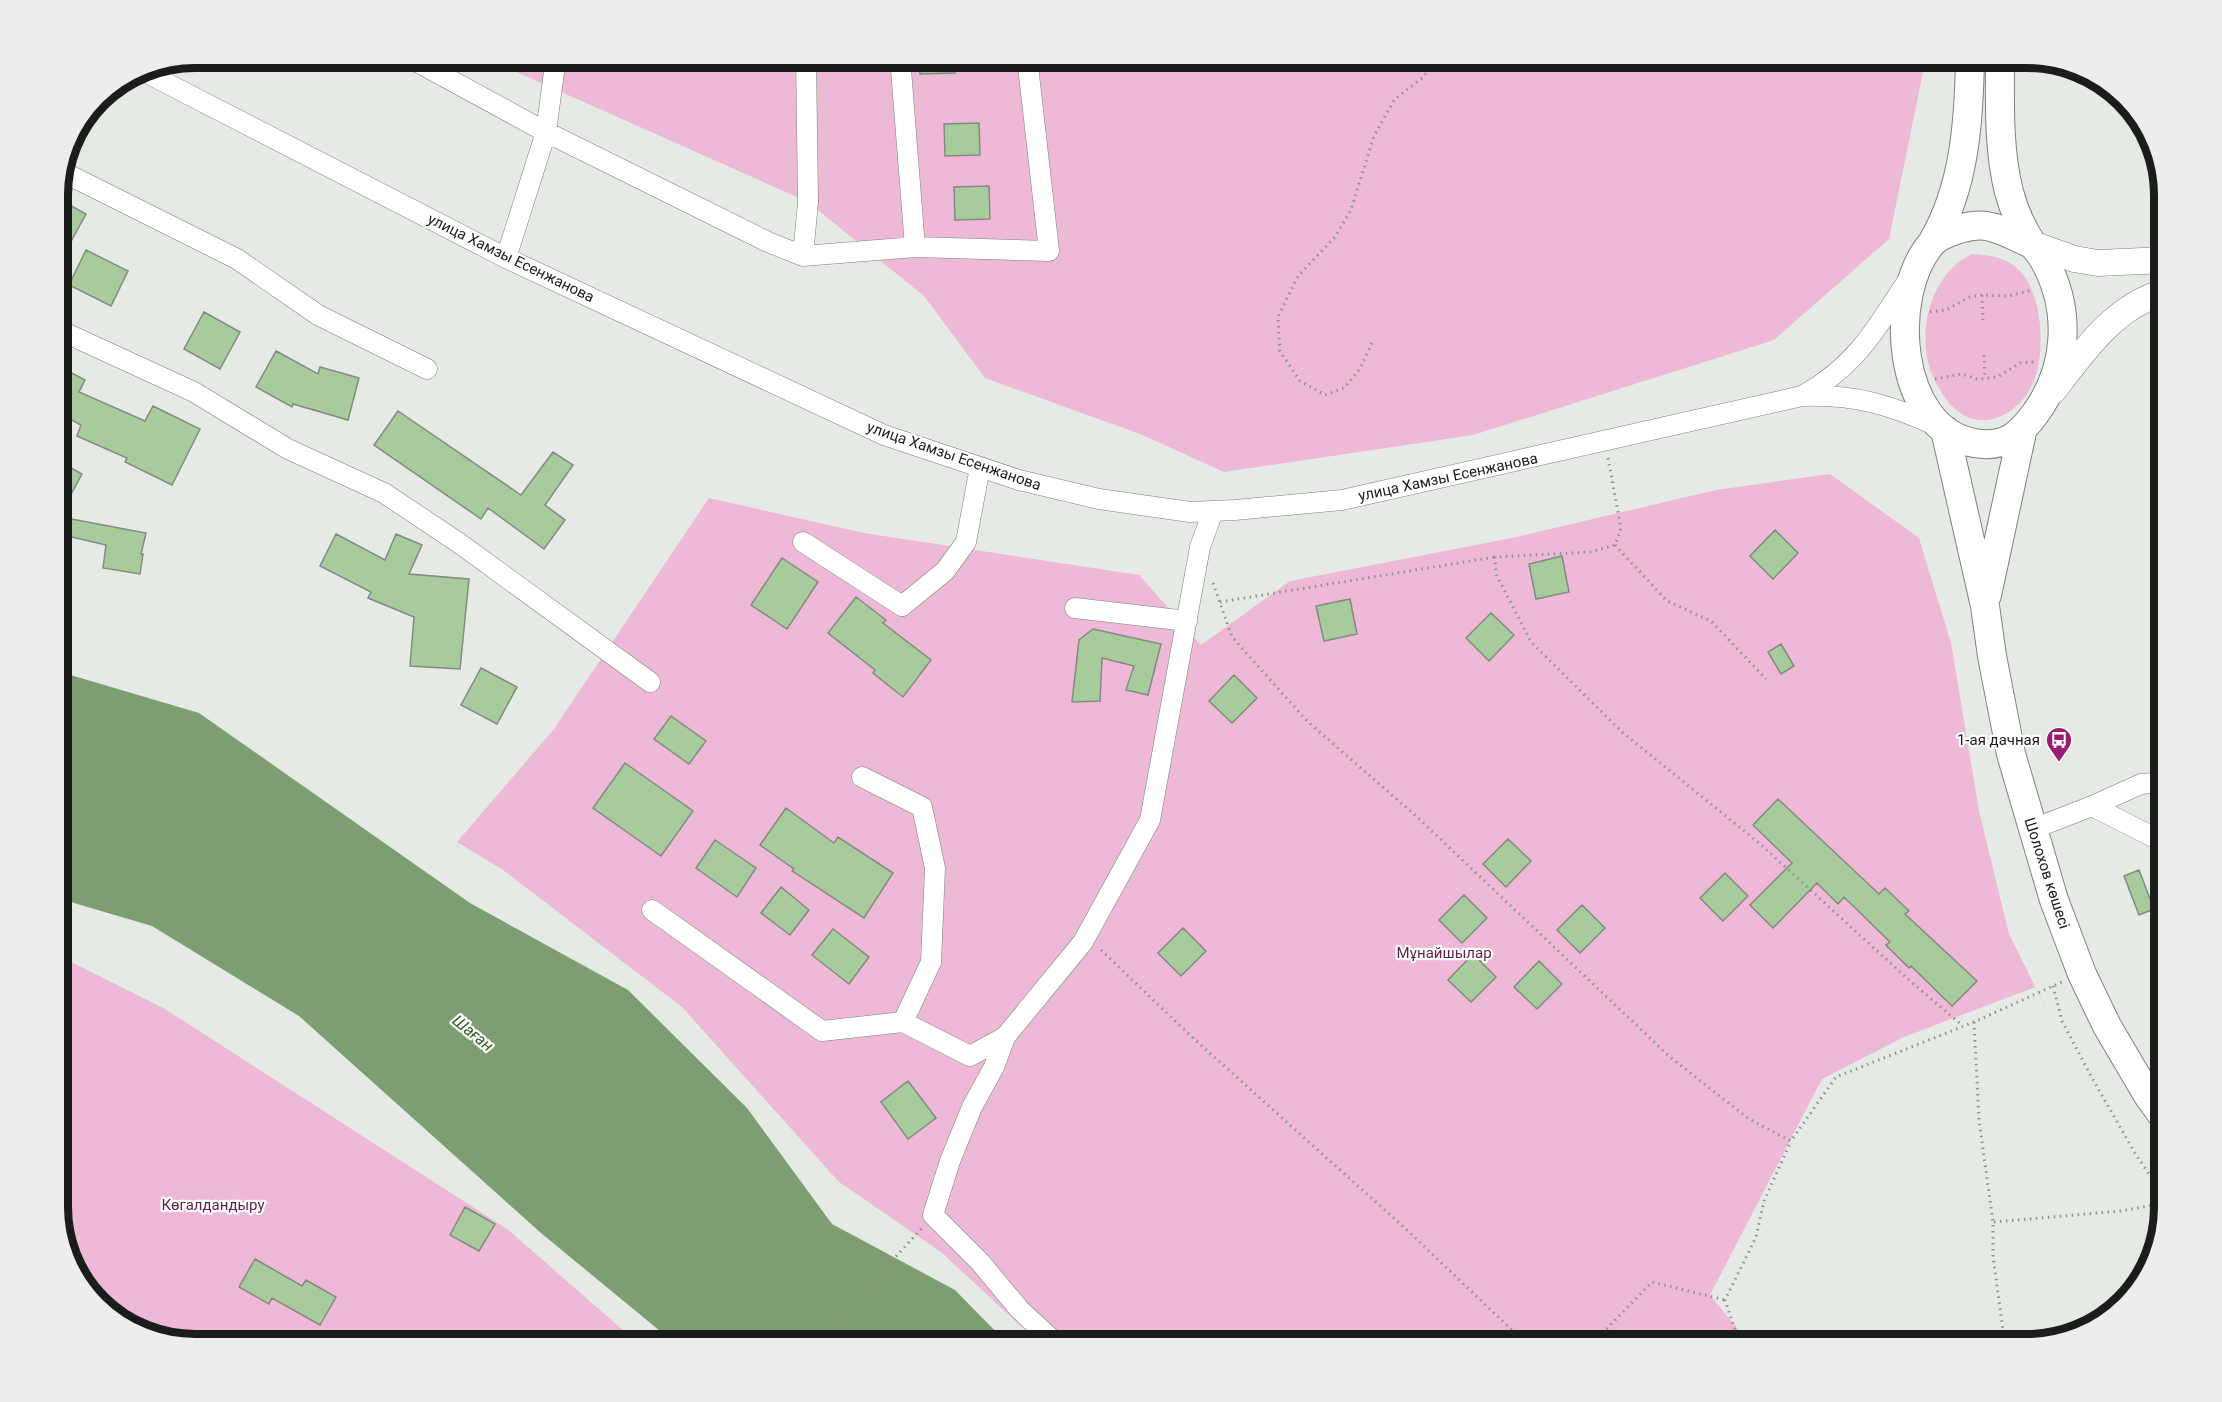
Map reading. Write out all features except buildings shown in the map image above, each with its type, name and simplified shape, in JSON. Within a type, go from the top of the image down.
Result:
[{"type":"highway","points":[[1970,68],[1967,125],[1952,203],[1911,283],[1906,308],[1905,337],[1909,367],[1917,395],[1928,411],[1945,430],[1968,441],[1983,444],[2003,441],[2022,432],[2043,403],[2055,381],[2063,347],[2062,325],[2051,275],[2044,259],[2021,226],[2010,194],[2002,156],[2005,68]]},
{"type":"highway","points":[[1928,249],[1950,232],[1969,226],[1990,226],[2032,244]]},
{"type":"highway","name":"Шолохов көшесі","points":[[1945,430],[1985,606],[2011,754],[2054,900],[2082,974],[2107,1026],[2154,1104]]},
{"type":"highway","name":"Шолохов көшесі","points":[[1985,606],[2022,432]]},
{"type":"main road","points":[[2032,244],[2074,259],[2098,263],[2154,260]]},
{"type":"main road","points":[[2043,403],[2078,358],[2113,320],[2154,295]]},
{"type":"street","points":[[428,68],[546,132],[768,242],[803,256],[915,247],[1049,251],[1028,68]]},
{"type":"street","points":[[506,258],[546,132],[555,68]]},
{"type":"street","points":[[803,256],[808,202],[806,68]]},
{"type":"street","points":[[901,68],[915,247]]},
{"type":"street","name":"улица Хамзы Есенжанова","points":[[151,75],[506,258],[884,435],[1019,480],[1099,499],[1190,512],[1342,500],[1802,396]]},
{"type":"street","points":[[69,175],[237,260],[318,315],[427,369]]},
{"type":"street","points":[[1802,396],[1824,384],[1843,369],[1865,344],[1884,319],[1928,249]]},
{"type":"street","points":[[68,333],[194,392],[288,449],[384,494],[459,543],[650,682]]},
{"type":"street","points":[[1802,396],[1849,396],[1909,413],[1945,430]]},
{"type":"street","points":[[803,542],[902,606],[945,571],[966,542],[980,467]]},
{"type":"street","points":[[1046,1334],[1020,1310],[980,1262],[933,1215],[950,1161],[972,1107],[994,1067],[1005,1037],[1086,936],[1150,820],[1200,547],[1213,511]]},
{"type":"street","points":[[1075,608],[1187,621]]},
{"type":"street","points":[[862,777],[922,807],[935,868],[931,962],[903,1022]]},
{"type":"street","points":[[2033,829],[2141,784],[2154,783]]},
{"type":"street","points":[[2092,806],[2154,837]]},
{"type":"street","points":[[652,910],[822,1031],[903,1022],[970,1056],[1005,1037]]},
{"type":"path","points":[[1372,343],[1360,369],[1344,388],[1325,395],[1300,381],[1280,351],[1278,317],[1298,276],[1335,237],[1351,210],[1374,136],[1394,100],[1422,78],[1431,68]]},
{"type":"path","points":[[1928,304],[1925,312],[1946,310],[1970,297],[2019,295],[2034,289],[2037,298]]},
{"type":"path","points":[[1982,295],[1983,320]]},
{"type":"path","points":[[1984,355],[1985,379]]},
{"type":"path","points":[[1931,380],[1962,374],[1985,379],[1999,376],[2019,363],[2039,362]]},
{"type":"path","points":[[1605,442],[1621,528],[1615,545]]},
{"type":"path","points":[[1220,602],[1495,557],[1590,552],[1615,545]]},
{"type":"path","points":[[1615,545],[1667,601],[1710,621],[1766,679]]},
{"type":"path","points":[[1495,557],[1496,574],[1531,642],[1622,732],[1759,843],[1909,980],[1964,1026]]},
{"type":"path","points":[[1212,580],[1232,637],[1307,721],[1416,816],[1670,1057],[1749,1119],[1791,1141]]},
{"type":"path","points":[[1086,936],[1193,1038],[1407,1230],[1516,1334]]},
{"type":"path","points":[[1738,1334],[1725,1300],[1756,1238],[1764,1201],[1791,1141],[1836,1077],[1974,1022],[2082,974]]},
{"type":"path","points":[[2053,986],[2062,1021],[2136,1155],[2154,1181]]},
{"type":"path","points":[[1974,1022],[1979,1120],[1993,1222],[1993,1257],[2004,1334]]},
{"type":"path","points":[[1993,1222],[2121,1211],[2154,1205]]},
{"type":"path","points":[[826,1334],[933,1215]]},
{"type":"path","points":[[1602,1334],[1652,1282],[1725,1300]]},
{"type":"green space","points":[[508,68],[1924,68],[1889,239],[1774,340],[1473,435],[1224,472],[1140,434],[985,378],[924,296],[808,202]]},
{"type":"green space","points":[[1972,254],[2003,259],[2019,270],[2033,294],[2040,324],[2040,356],[2033,383],[2027,394],[2009,412],[1987,420],[1964,415],[1951,405],[1937,385],[1926,350],[1929,312],[1935,294],[1944,277]]},
{"type":"green space","name":"Мұнайшылар","points":[[1830,474],[1919,538],[1951,643],[1979,811],[2009,934],[2079,1075],[2035,987],[1904,1037],[1822,1079],[1710,1295],[1742,1334],[1029,1334],[941,1252],[839,1182],[682,1007],[503,870],[457,842],[554,729],[709,498],[864,533],[1139,575],[1201,645],[1290,581],[1512,538],[1716,490]]},
{"type":"green space","name":"Көгалдандыру","points":[[68,960],[165,1009],[507,1229],[627,1334],[178,1333],[146,1325],[131,1318],[111,1303],[84,1271],[73,1244],[76,1238],[71,1236],[68,1216]]},
{"type":"water","name":"Шаған","points":[[68,674],[199,713],[470,903],[628,990],[747,1108],[832,1224],[955,1290],[998,1334],[664,1334],[541,1233],[299,1016],[152,926],[68,901]]},
{"type":"place","name":"1-ая дачная","points":[[2059,763]]}]
